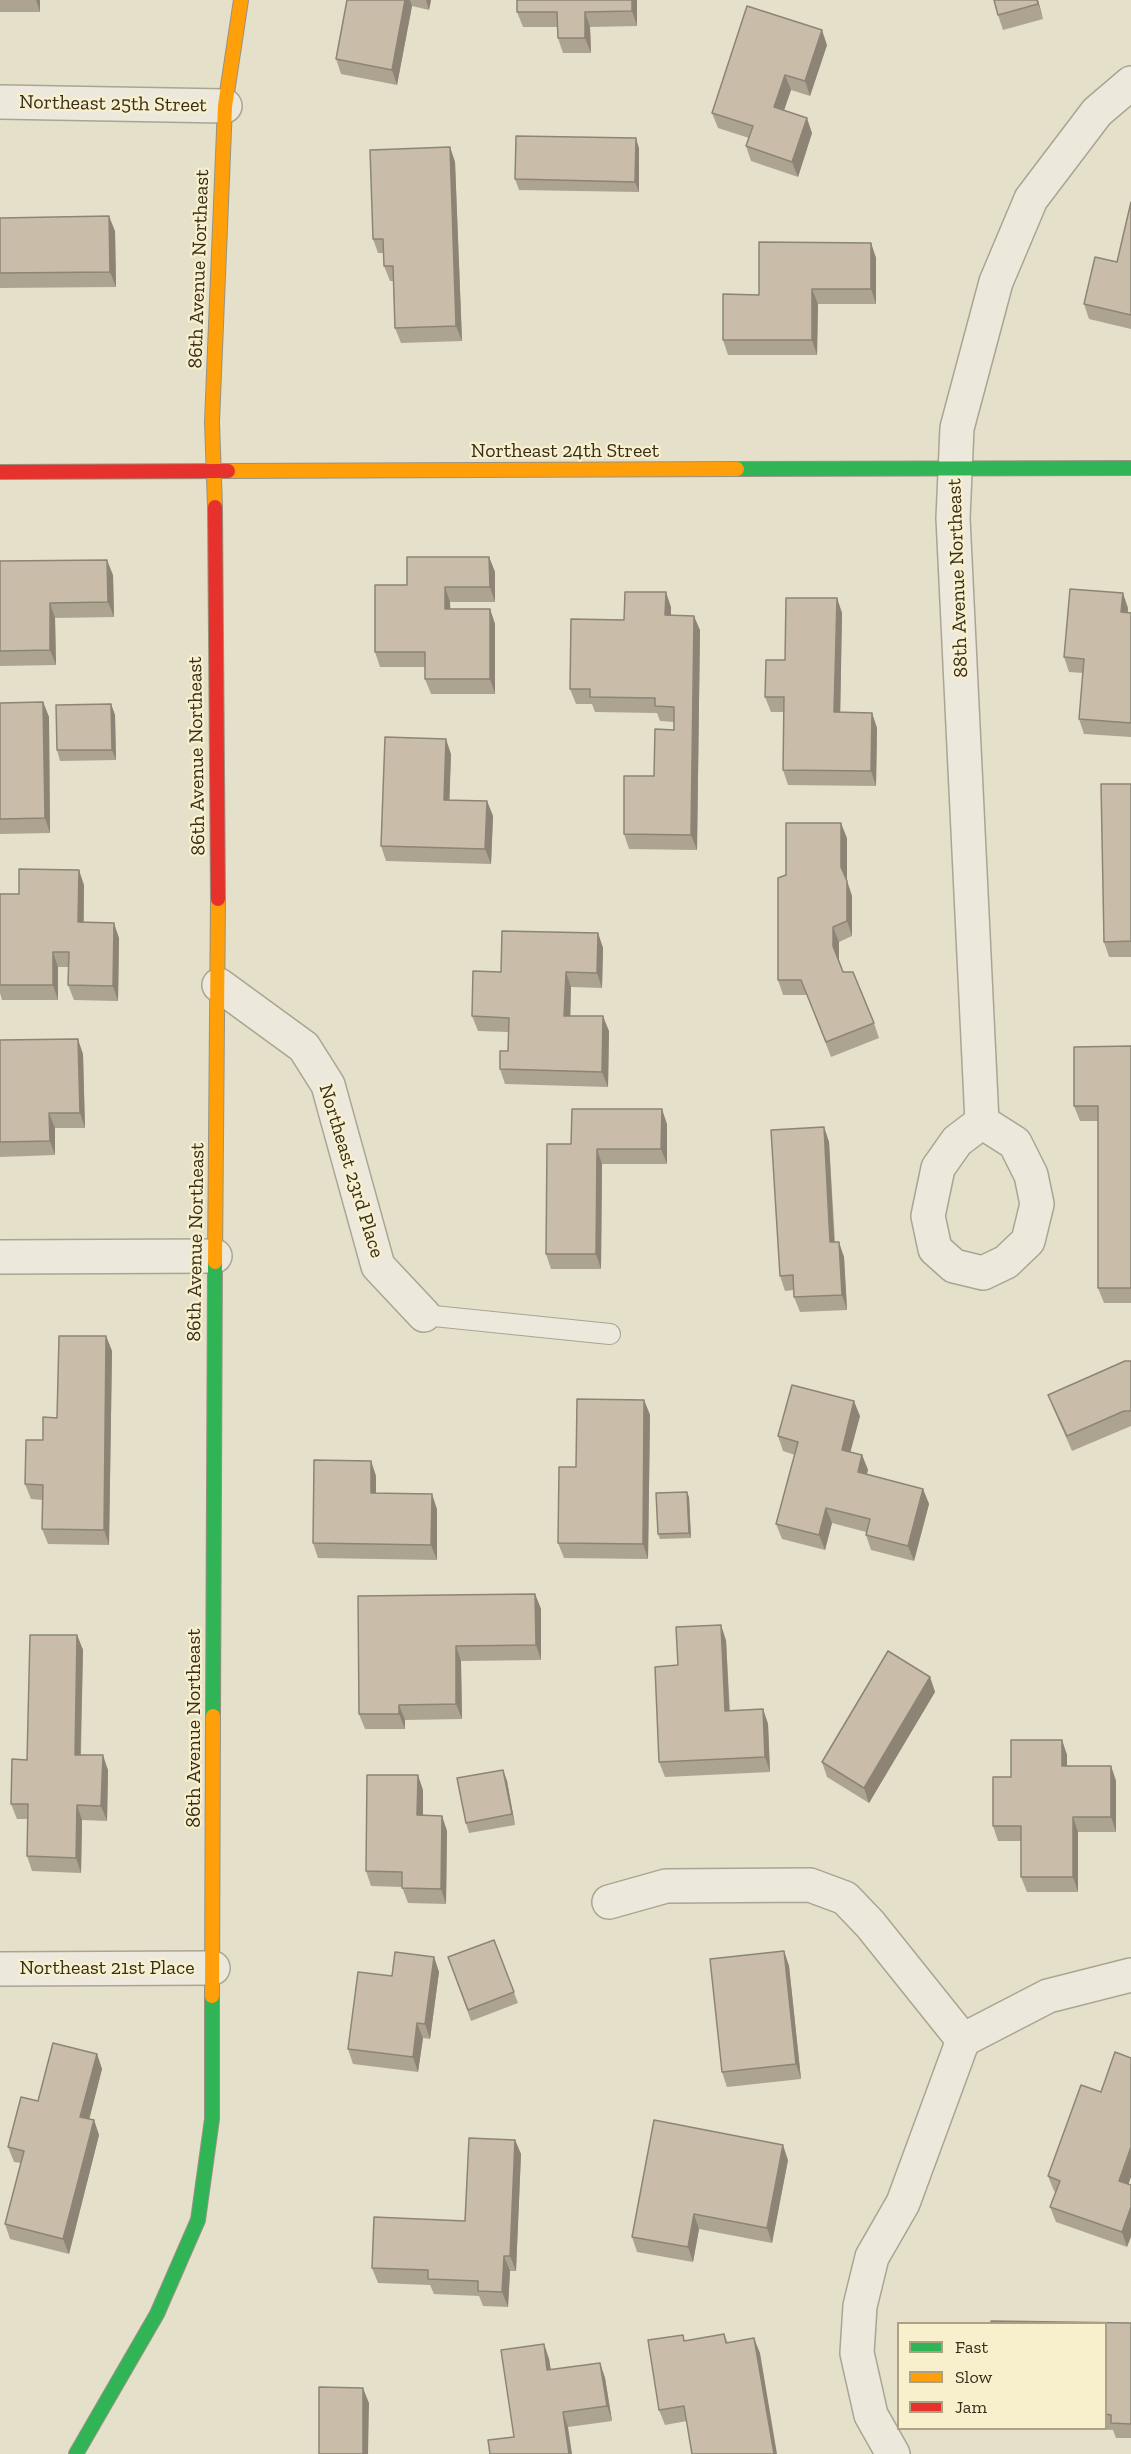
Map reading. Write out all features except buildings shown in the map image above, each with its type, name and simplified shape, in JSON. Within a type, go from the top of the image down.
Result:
[{"type":"street","name":"86th Avenue Northeast","points":[[76,2454],[157,2313],[198,2220],[212,2119],[215,1256],[219,985],[212,422],[225,105],[240,0]]},
{"type":"street","name":"88th Avenue Northeast","points":[[982,1122],[953,518],[957,429],[996,282],[1031,199],[1097,112],[1131,83]]},
{"type":"street","name":"Northeast 25th Street","points":[[0,102],[225,105]]},
{"type":"street","name":"Northeast 24th Street","points":[[0,472],[1131,468]]},
{"type":"street","name":"Northeast 23rd Place","points":[[219,985],[304,1047],[328,1085],[378,1266],[424,1315]]},
{"type":"street","points":[[0,1257],[215,1256]]},
{"type":"street","points":[[609,1902],[666,1886],[810,1885],[844,1898],[870,1924],[963,2040]]},
{"type":"street","name":"Northeast 21st Place","points":[[0,1969],[213,1968]]},
{"type":"street","points":[[893,2454],[871,2415],[857,2354],[860,2306],[872,2257],[903,2203],[963,2040],[1048,1996],[1131,1975]]},
{"type":"lane","points":[[424,1315],[610,1334]]},
{"type":"traffic: fast","points":[[737,469],[1131,468]]},
{"type":"traffic: fast","points":[[213,1716],[215,1262]]},
{"type":"traffic: fast","points":[[76,2454],[157,2314],[198,2220],[212,2119],[212,1996]]},
{"type":"traffic: slow","points":[[215,507],[212,422],[225,106],[241,0]]},
{"type":"traffic: slow","points":[[228,471],[737,469]]},
{"type":"traffic: slow","points":[[215,1262],[218,899]]},
{"type":"traffic: slow","points":[[212,1996],[213,1716]]},
{"type":"traffic: jam","points":[[0,472],[228,471]]},
{"type":"traffic: jam","points":[[215,507],[218,899]]}]
